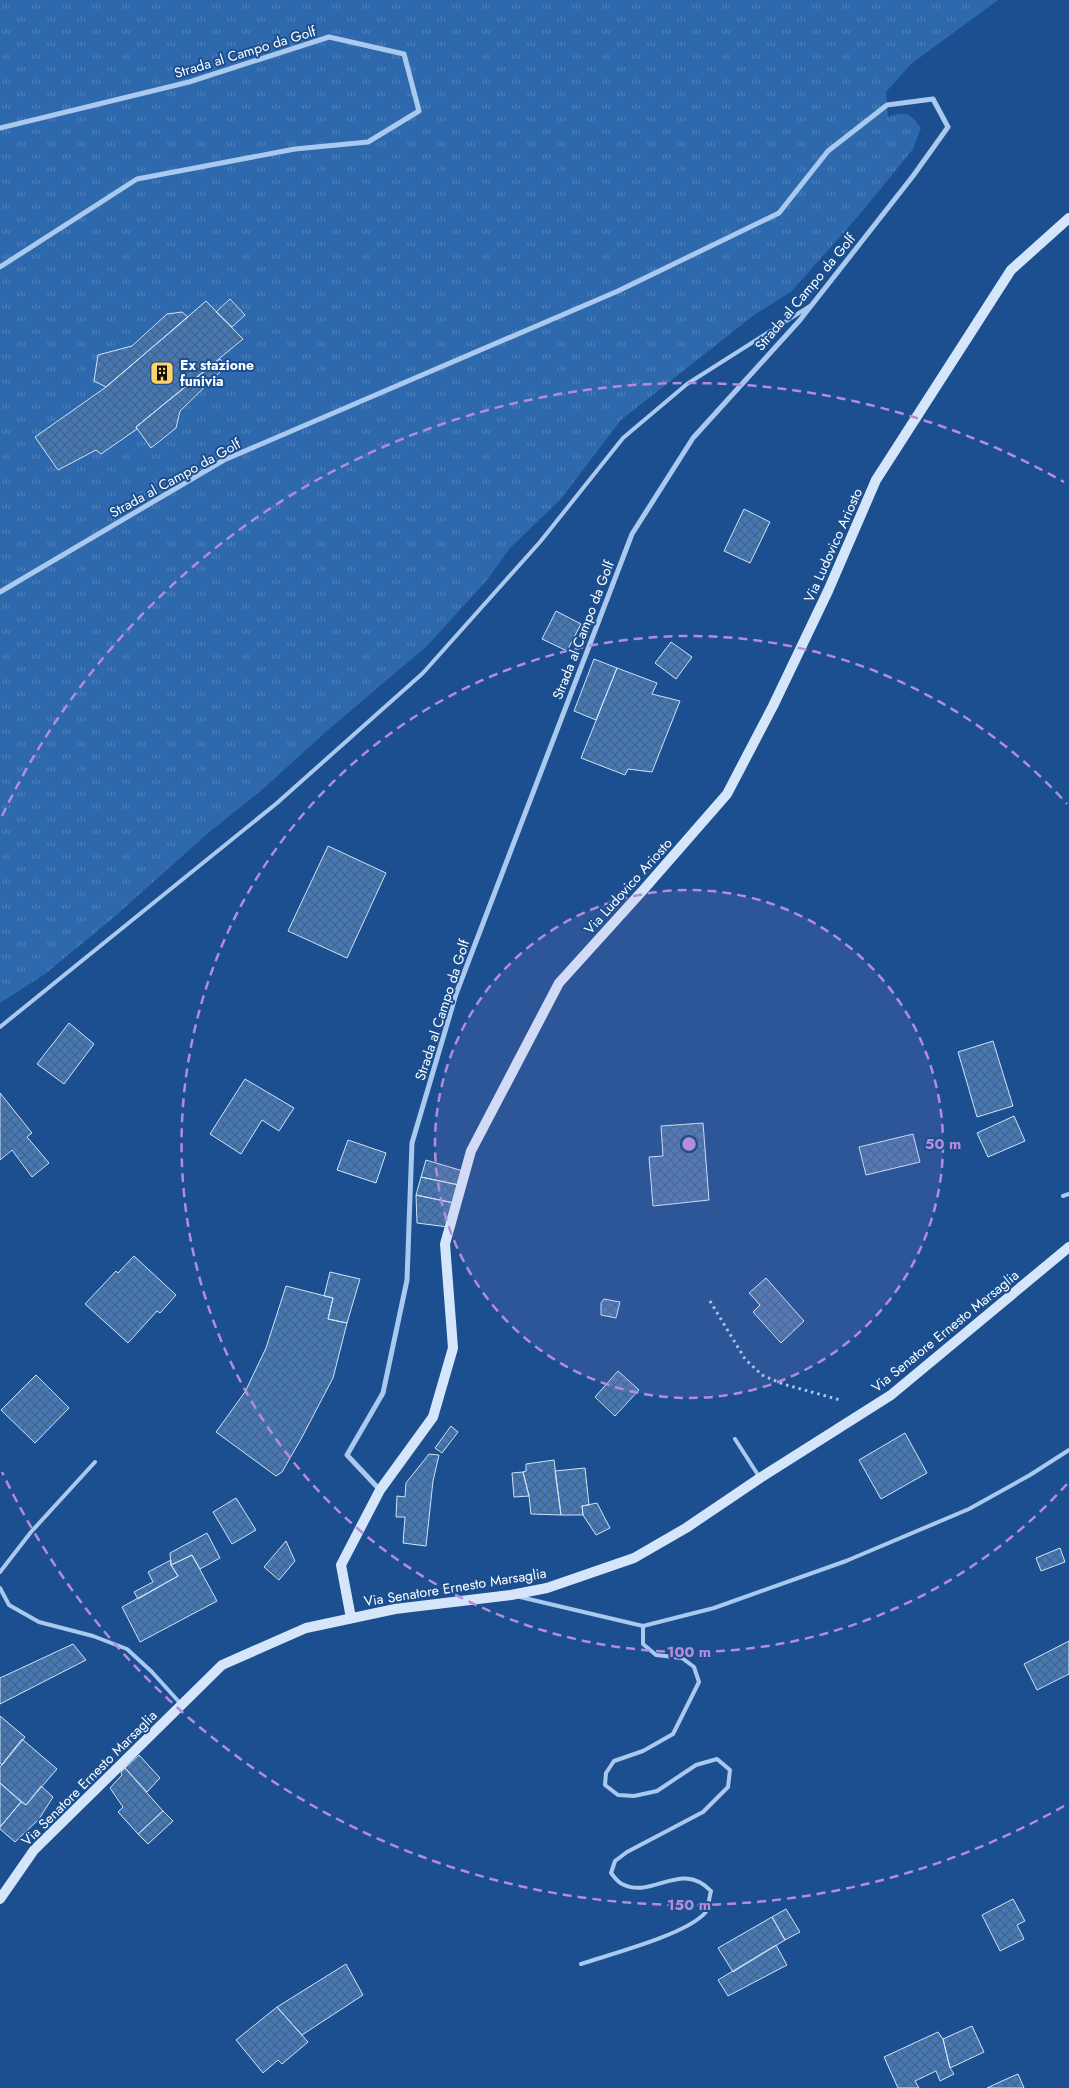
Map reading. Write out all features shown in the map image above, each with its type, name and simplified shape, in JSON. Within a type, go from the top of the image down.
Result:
[{"type":"street","name":"Strada al Campo da Golf","points":[[0,128],[189,82],[329,37],[404,54],[419,111],[368,142],[295,149],[137,179],[0,267]]},
{"type":"street","name":"Strada al Campo da Golf","points":[[0,592],[224,460],[618,291],[779,213],[828,151],[886,105],[933,99],[948,127],[913,176],[812,305],[693,438],[632,534],[456,994],[412,1144],[407,1280],[383,1393],[347,1455],[380,1490]]},
{"type":"street","name":"Via Ludovico Ariosto","points":[[350,1618],[341,1565],[380,1490],[433,1418],[453,1348],[445,1244],[471,1151],[559,983],[727,794],[773,706],[828,591],[876,480],[1011,270],[1069,218]]},
{"type":"street","name":"Via Senatore Ernesto Marsaglia","points":[[0,1899],[34,1850],[222,1665],[306,1628],[396,1609],[510,1595],[547,1588],[634,1558],[686,1528],[760,1478],[891,1395],[1069,1247]]},
{"type":"lane","points":[[0,1027],[278,803],[423,673],[540,542],[623,438],[687,384],[812,305]]},
{"type":"lane","points":[[1063,1196],[1069,1194]]},
{"type":"lane","points":[[735,1439],[760,1478]]},
{"type":"lane","points":[[510,1595],[642,1626],[714,1608],[846,1561],[969,1509],[1030,1475],[1069,1450]]},
{"type":"lane","points":[[0,1572],[31,1532],[95,1462]]},
{"type":"lane","points":[[0,1588],[9,1605],[39,1622],[92,1636],[127,1649],[152,1672],[182,1705]]},
{"type":"lane","points":[[581,1964],[653,1940],[689,1925],[706,1912],[711,1891],[702,1881],[688,1878],[636,1889],[620,1884],[611,1873],[615,1861],[627,1852],[703,1812],[728,1788],[730,1770],[717,1760],[696,1765],[657,1791],[634,1796],[618,1795],[605,1785],[606,1773],[614,1761],[644,1751],[673,1734],[699,1682],[694,1667],[682,1658],[656,1655],[643,1644],[642,1626]]},
{"type":"path","points":[[710,1301],[745,1359],[762,1375],[783,1384],[839,1400],[848,1397]]},
{"type":"green space","points":[[0,0],[998,0],[911,64],[886,92],[888,117],[899,114],[910,116],[921,128],[913,149],[861,213],[791,292],[754,315],[621,420],[560,500],[510,548],[487,580],[427,646],[328,730],[263,789],[207,834],[113,918],[45,974],[0,1003]]},
{"type":"building","points":[[230,299],[245,315],[232,327],[216,312]]},
{"type":"building","name":"Ex stazione funivia","points":[[206,301],[243,339],[136,427],[137,429],[101,454],[96,450],[58,470],[35,437],[106,387]]},
{"type":"building","points":[[182,312],[188,317],[106,387],[94,381],[98,355],[132,346],[167,314]]},
{"type":"building","points":[[220,359],[226,366],[180,411],[176,428],[151,448],[136,427]]},
{"type":"building","points":[[744,509],[770,522],[750,563],[724,551]]},
{"type":"building","points":[[556,611],[581,624],[567,651],[542,639]]},
{"type":"building","points":[[671,642],[692,657],[676,679],[655,663]]},
{"type":"building","points":[[594,659],[617,668],[596,720],[574,711]]},
{"type":"building","points":[[617,668],[657,683],[652,694],[680,701],[652,772],[628,769],[625,775],[581,758]]},
{"type":"building","points":[[328,846],[386,873],[347,958],[288,931]]},
{"type":"building","points":[[69,1023],[94,1044],[64,1084],[37,1064]]},
{"type":"building","points":[[993,1041],[1013,1106],[977,1117],[958,1052]]},
{"type":"building","points":[[245,1079],[294,1108],[279,1131],[262,1120],[241,1154],[210,1134]]},
{"type":"building","points":[[0,1093],[32,1133],[27,1137],[49,1163],[32,1177],[12,1150],[0,1160]]},
{"type":"building","points":[[1014,1116],[1025,1141],[988,1157],[977,1133]]},
{"type":"building","points":[[703,1123],[709,1200],[653,1206],[649,1157],[663,1156],[661,1126]]},
{"type":"building","points":[[913,1134],[920,1162],[866,1175],[859,1147]]},
{"type":"building","points":[[348,1140],[386,1153],[376,1183],[337,1170]]},
{"type":"building","points":[[426,1160],[463,1171],[459,1185],[421,1177]]},
{"type":"building","points":[[421,1177],[459,1185],[454,1203],[416,1195]]},
{"type":"building","points":[[416,1195],[454,1203],[448,1227],[417,1223]]},
{"type":"building","points":[[134,1256],[176,1295],[160,1313],[157,1311],[128,1343],[85,1304],[116,1271],[118,1273]]},
{"type":"building","points":[[330,1272],[360,1279],[347,1323],[328,1319],[333,1298],[324,1296]]},
{"type":"building","points":[[766,1278],[804,1321],[781,1343],[753,1312],[760,1305],[749,1293]]},
{"type":"building","points":[[286,1286],[333,1298],[328,1319],[347,1323],[333,1378],[282,1472],[276,1476],[216,1432],[245,1392],[266,1348]]},
{"type":"building","points":[[604,1299],[620,1302],[616,1318],[601,1315],[601,1303]]},
{"type":"building","points":[[618,1371],[639,1390],[615,1416],[595,1397]]},
{"type":"building","points":[[36,1375],[69,1408],[35,1443],[1,1410]]},
{"type":"building","points":[[451,1426],[458,1432],[442,1453],[435,1448]]},
{"type":"building","points":[[905,1433],[927,1473],[881,1499],[859,1460]]},
{"type":"building","points":[[429,1454],[439,1455],[433,1481],[426,1546],[403,1543],[405,1517],[396,1517],[397,1496],[405,1497],[406,1483]]},
{"type":"building","points":[[554,1460],[561,1515],[531,1514],[523,1472],[526,1471],[526,1464]]},
{"type":"building","points":[[585,1468],[589,1505],[582,1506],[583,1515],[561,1515],[555,1471]]},
{"type":"building","points":[[523,1472],[529,1496],[514,1497],[512,1473]]},
{"type":"building","points":[[236,1498],[256,1530],[232,1544],[213,1512]]},
{"type":"building","points":[[597,1503],[610,1528],[596,1535],[583,1515],[582,1506]]},
{"type":"building","points":[[207,1533],[220,1558],[200,1569],[192,1555],[171,1565],[170,1553]]},
{"type":"building","points":[[286,1541],[295,1561],[279,1580],[264,1567]]},
{"type":"building","points":[[1060,1548],[1065,1562],[1041,1571],[1036,1558]]},
{"type":"building","points":[[192,1555],[217,1601],[140,1642],[122,1607],[178,1576],[171,1565]]},
{"type":"building","points":[[171,1560],[171,1565],[178,1576],[138,1599],[134,1592],[153,1582],[148,1572]]},
{"type":"building","points":[[1069,1641],[1069,1674],[1037,1690],[1024,1664]]},
{"type":"building","points":[[73,1644],[86,1660],[0,1704],[0,1678]]},
{"type":"building","points":[[0,1716],[25,1737],[2,1765],[0,1763]]},
{"type":"building","points":[[22,1739],[57,1769],[26,1805],[0,1783],[0,1767]]},
{"type":"building","points":[[139,1755],[160,1778],[147,1792],[125,1768]]},
{"type":"building","points":[[125,1768],[163,1811],[138,1834],[118,1812],[123,1807],[110,1788],[122,1775],[121,1772]]},
{"type":"building","points":[[0,1783],[21,1802],[0,1827]]},
{"type":"building","points":[[41,1786],[53,1797],[39,1819],[15,1842],[0,1827],[21,1802],[26,1805]]},
{"type":"building","points":[[163,1811],[173,1821],[148,1844],[138,1834]]},
{"type":"building","points":[[1013,1899],[1025,1921],[1017,1925],[1024,1939],[1000,1951],[982,1915]]},
{"type":"building","points":[[786,1909],[800,1932],[785,1940],[772,1917]]},
{"type":"building","points":[[772,1917],[785,1940],[733,1972],[718,1948]]},
{"type":"building","points":[[776,1945],[787,1965],[728,1996],[718,1980]]},
{"type":"building","points":[[346,1964],[363,1995],[302,2035],[277,2007]]},
{"type":"building","points":[[277,2007],[308,2042],[282,2064],[278,2060],[263,2073],[236,2040]]},
{"type":"building","points":[[972,2026],[984,2052],[950,2068],[943,2039]]},
{"type":"building","points":[[938,2032],[943,2039],[950,2068],[954,2074],[940,2081],[936,2071],[915,2081],[919,2088],[898,2088],[884,2057]]},
{"type":"building","points":[[1018,2074],[1024,2088],[987,2088],[1002,2081]]},
{"type":"place","name":"Ex stazione funivia","points":[[162,373]]}]
